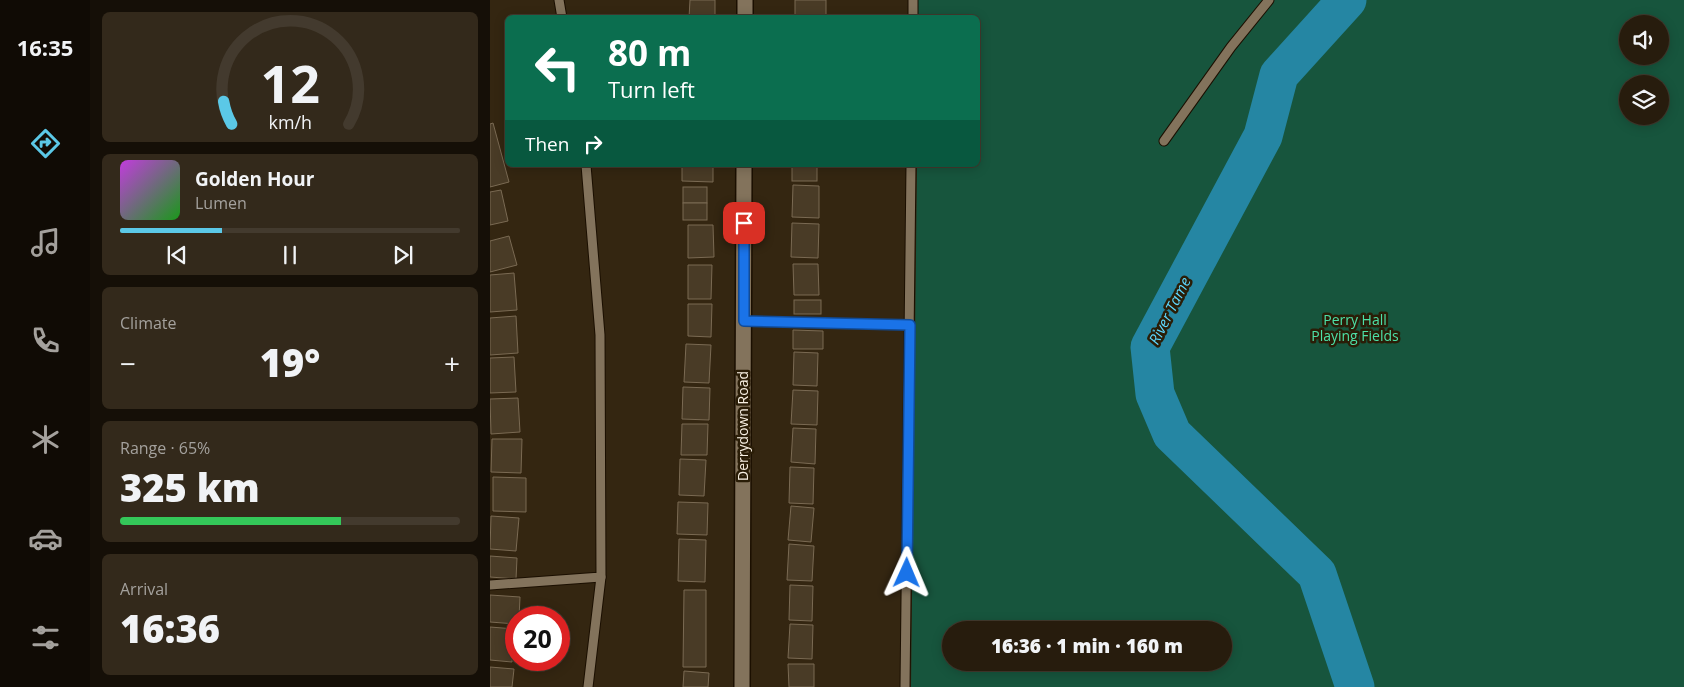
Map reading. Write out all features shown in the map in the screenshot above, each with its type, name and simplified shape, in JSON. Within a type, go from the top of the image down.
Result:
[{"type":"street","points":[[744,15],[745,0]]},
{"type":"street","name":"Derrydown Road","points":[[742,687],[744,167]]},
{"type":"lane","points":[[558,0],[561,15]]},
{"type":"lane","points":[[913,0],[913,15]]},
{"type":"lane","points":[[1164,141],[1231,47],[1269,0]]},
{"type":"lane","points":[[586,167],[600,335],[601,577],[588,687]]},
{"type":"lane","points":[[905,687],[911,167]]},
{"type":"lane","points":[[744,321],[910,325]]},
{"type":"lane","points":[[490,585],[601,577]]},
{"type":"green space","name":"Perry Hall Playing Fields","points":[[918,0],[1684,0],[1684,687],[911,687],[917,167],[980,167],[980,15],[918,15]]},
{"type":"building","points":[[690,0],[715,0],[715,15],[689,15]]},
{"type":"building","points":[[795,0],[826,0],[826,15],[795,15]]},
{"type":"building","points":[[493,123],[509,182],[490,187],[490,124]]},
{"type":"building","points":[[682,167],[713,167],[713,182],[682,181]]},
{"type":"building","points":[[792,167],[817,167],[817,181],[792,181]]},
{"type":"building","points":[[793,185],[819,186],[819,218],[792,217]]},
{"type":"building","points":[[683,187],[707,187],[707,203],[683,203]]},
{"type":"building","points":[[501,190],[508,221],[490,225],[490,192]]},
{"type":"building","points":[[683,203],[707,203],[707,220],[683,220]]},
{"type":"building","points":[[792,223],[819,224],[818,258],[791,257]]},
{"type":"building","points":[[688,225],[713,225],[714,257],[688,258]]},
{"type":"building","points":[[509,236],[517,265],[490,272],[490,241]]},
{"type":"building","points":[[793,264],[818,264],[819,295],[794,295]]},
{"type":"building","points":[[688,265],[712,265],[711,299],[688,299]]},
{"type":"building","points":[[514,273],[517,310],[490,312],[490,275]]},
{"type":"building","points":[[794,300],[821,300],[821,314],[794,314]]},
{"type":"building","points":[[688,304],[712,304],[711,337],[688,336]]},
{"type":"building","points":[[516,316],[518,353],[490,355],[490,318]]},
{"type":"building","points":[[793,330],[823,331],[823,349],[793,349]]},
{"type":"building","points":[[686,344],[711,345],[709,383],[684,382]]},
{"type":"building","points":[[794,352],[818,353],[817,386],[793,385]]},
{"type":"building","points":[[514,357],[516,392],[490,393],[490,358]]},
{"type":"building","points":[[683,387],[710,388],[709,420],[682,419]]},
{"type":"building","points":[[793,390],[818,391],[817,425],[791,424]]},
{"type":"building","points":[[518,398],[520,432],[491,434],[490,399]]},
{"type":"building","points":[[682,424],[708,424],[707,455],[681,455]]},
{"type":"building","points":[[793,428],[816,429],[815,464],[791,462]]},
{"type":"building","points":[[492,439],[522,439],[521,473],[491,472]]},
{"type":"building","points":[[680,459],[706,460],[704,496],[679,495]]},
{"type":"building","points":[[790,467],[814,468],[813,504],[789,503]]},
{"type":"building","points":[[493,477],[526,478],[526,512],[493,511]]},
{"type":"building","points":[[678,502],[708,503],[707,535],[677,534]]},
{"type":"building","points":[[791,506],[814,508],[811,542],[788,540]]},
{"type":"building","points":[[491,516],[519,518],[516,551],[490,549]]},
{"type":"building","points":[[679,539],[706,540],[705,582],[678,581]]},
{"type":"building","points":[[789,544],[814,546],[812,581],[787,580]]},
{"type":"building","points":[[490,556],[517,558],[516,579],[490,577]]},
{"type":"building","points":[[790,585],[813,586],[812,621],[789,620]]},
{"type":"building","points":[[684,590],[706,590],[706,667],[683,667]]},
{"type":"building","points":[[490,595],[520,597],[520,606],[505,606],[505,623],[490,622]]},
{"type":"building","points":[[790,624],[813,625],[812,659],[788,658]]},
{"type":"building","points":[[490,627],[505,628],[505,661],[490,660]]},
{"type":"building","points":[[788,664],[814,664],[814,687],[789,687]]},
{"type":"building","points":[[490,667],[514,671],[512,687],[490,687]]},
{"type":"building","points":[[684,671],[709,673],[708,687],[683,687]]},
{"type":"waterway","name":"River Tame","points":[[1347,0],[1279,75],[1263,136],[1150,347],[1155,394],[1172,434],[1317,574],[1355,687]]},
{"type":"route","points":[[744,223],[744,321],[910,325],[907,573]]}]
